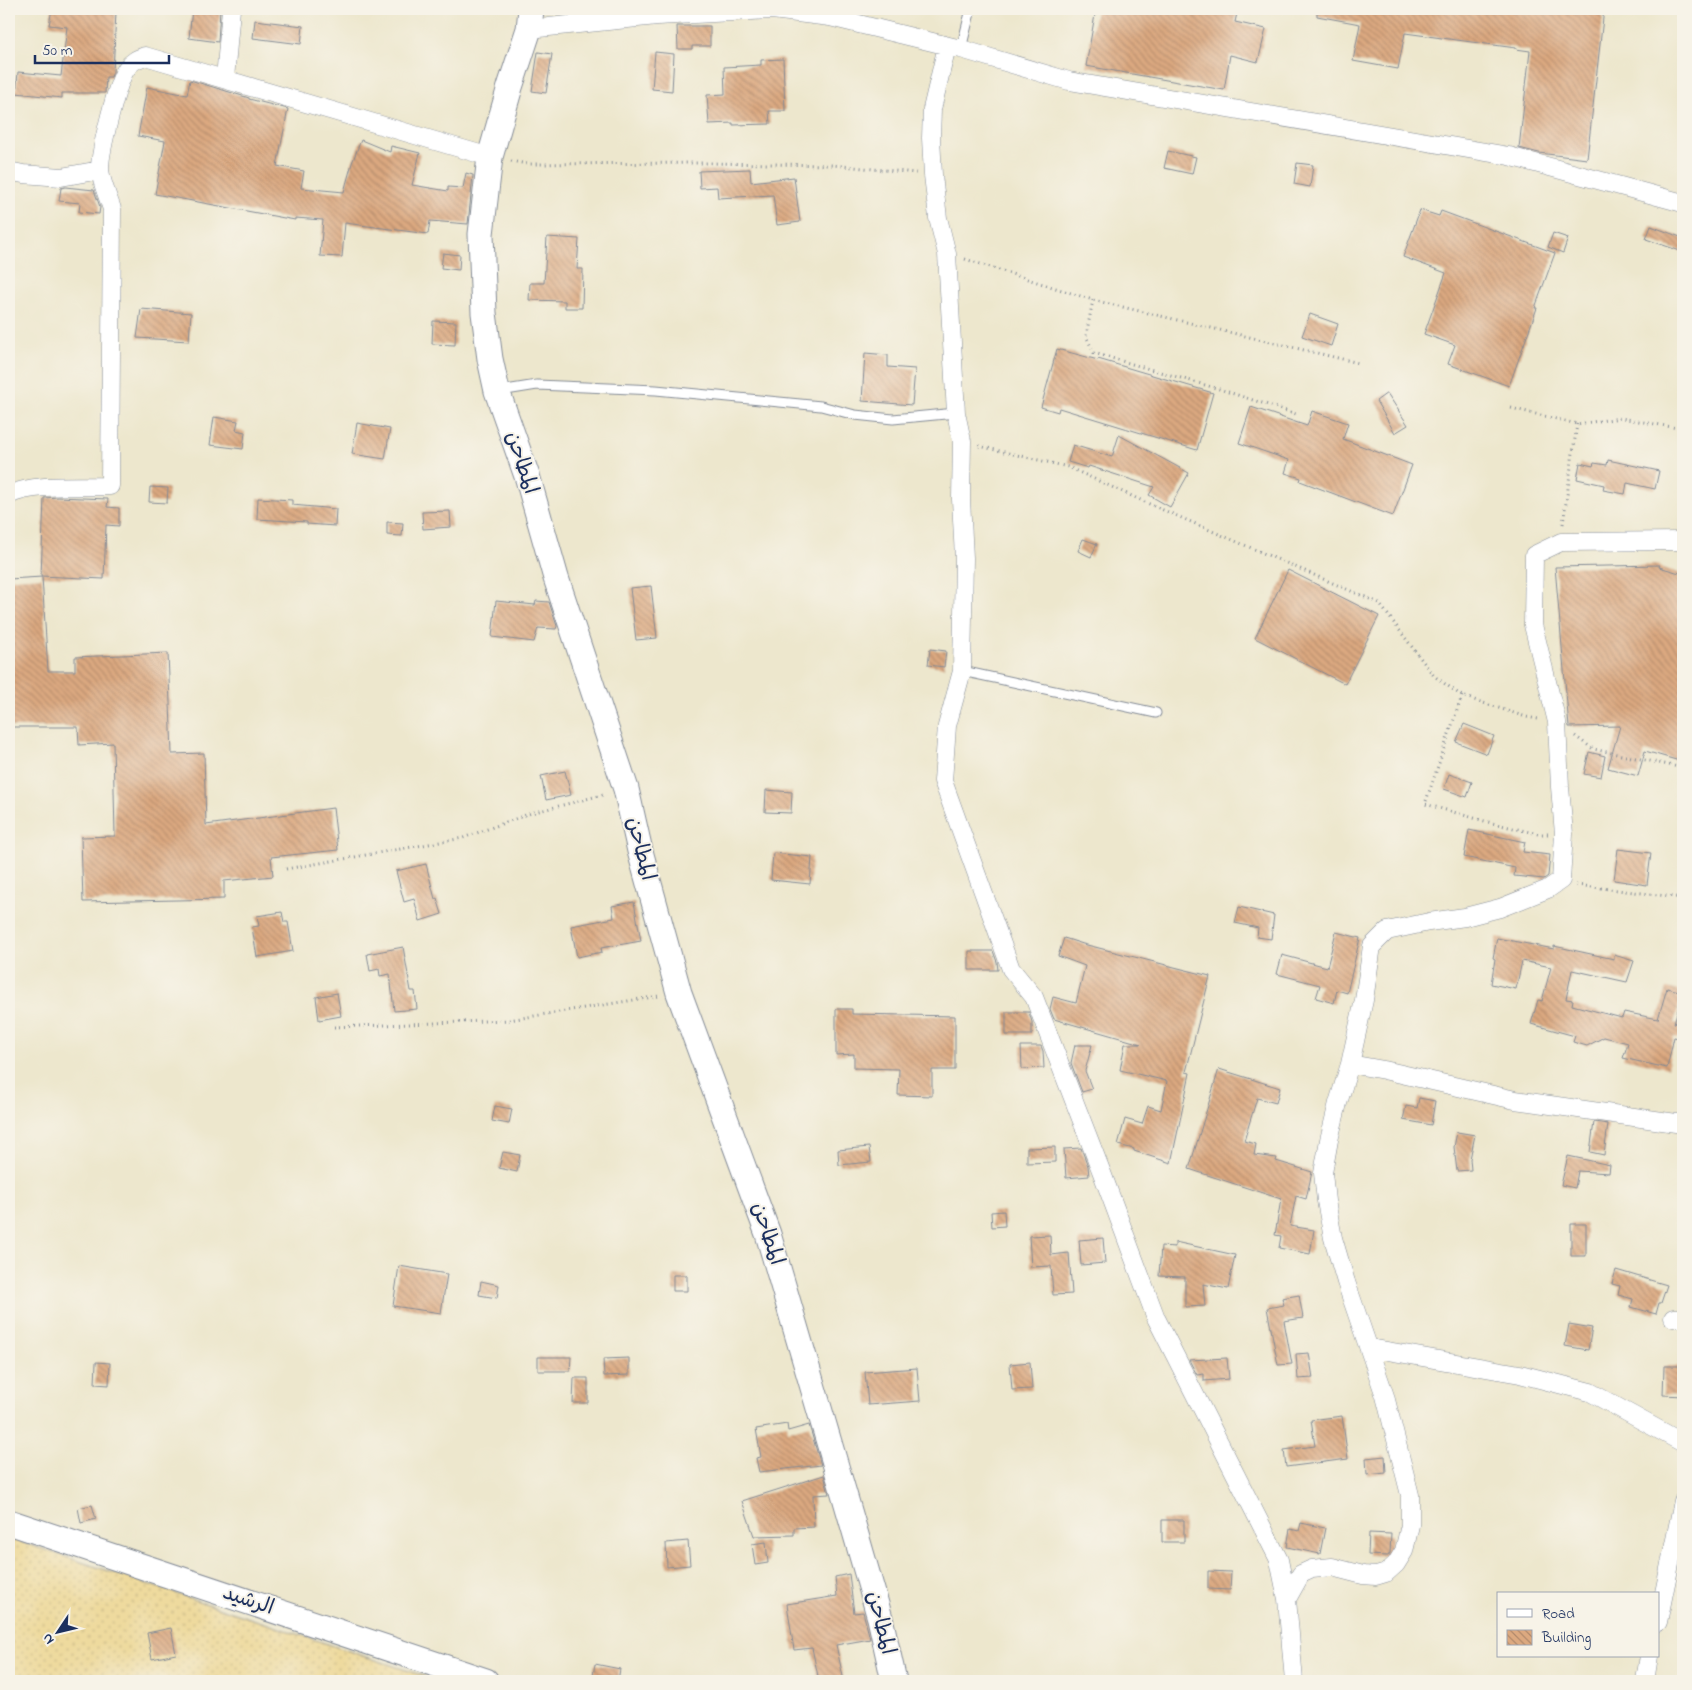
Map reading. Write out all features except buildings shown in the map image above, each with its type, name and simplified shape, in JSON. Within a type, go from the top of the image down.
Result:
[{"type":"main road","name":"المطاحن","points":[[530,19],[490,157],[481,234],[484,313],[490,359],[497,391],[528,478],[556,578],[626,789],[640,851],[679,993],[768,1234],[880,1618],[894,1681]]},
{"type":"main road","name":"الرشيد","points":[[9,1522],[486,1681]]},
{"type":"street","points":[[225,79],[231,9]]},
{"type":"street","points":[[530,19],[658,16],[772,10],[830,17],[892,31],[1068,81],[1509,156],[1683,203]]},
{"type":"street","points":[[954,48],[932,110],[933,174],[938,218],[947,254],[956,413],[962,441],[961,500],[964,558],[962,672],[947,726],[943,781],[1011,969],[1034,996],[1156,1318],[1279,1560],[1287,1599],[1294,1681]]},
{"type":"street","points":[[9,495],[15,492],[43,488],[110,486],[112,209],[100,170],[102,149],[117,90],[125,70],[133,60],[146,56],[490,157]]},
{"type":"street","points":[[9,171],[61,177],[100,170]]},
{"type":"street","points":[[1287,1599],[1301,1574],[1312,1569],[1332,1567],[1363,1575],[1376,1576],[1386,1573],[1396,1564],[1404,1551],[1410,1524],[1410,1495],[1385,1396],[1333,1238],[1323,1173],[1338,1103],[1350,1064],[1364,1000],[1372,946],[1387,931],[1465,918],[1500,908],[1548,889],[1561,880],[1564,834],[1557,722],[1533,625],[1534,555],[1561,542],[1683,541]]},
{"type":"street","points":[[1350,1064],[1514,1100],[1683,1124]]},
{"type":"street","points":[[1370,1348],[1520,1374],[1590,1392],[1683,1443]]},
{"type":"street","points":[[1660,1612],[1683,1501]]},
{"type":"street","points":[[1645,1681],[1649,1658]]},
{"type":"lane","points":[[954,48],[971,9]]},
{"type":"lane","points":[[497,391],[537,385],[656,390],[821,406],[855,415],[893,419],[956,413]]},
{"type":"lane","points":[[962,672],[1156,713]]},
{"type":"path","points":[[490,157],[527,164],[708,163],[832,165],[933,174]]},
{"type":"path","points":[[947,254],[1093,300],[1359,363]]},
{"type":"path","points":[[1093,300],[1086,336],[1094,353],[1219,389],[1299,415]]},
{"type":"path","points":[[1511,408],[1577,424],[1621,418],[1683,430]]},
{"type":"path","points":[[1561,542],[1577,424]]},
{"type":"path","points":[[962,441],[1068,467],[1379,603],[1434,676],[1462,696],[1526,717],[1557,722],[1593,749],[1683,768]]},
{"type":"path","points":[[1462,696],[1425,804],[1538,834],[1564,834]]},
{"type":"path","points":[[286,869],[463,838],[531,813],[626,789]]},
{"type":"path","points":[[1561,880],[1571,884],[1683,898]]},
{"type":"path","points":[[334,1027],[509,1020],[679,993]]},
{"type":"sand","points":[[9,1538],[439,1681],[9,1681]]}]
